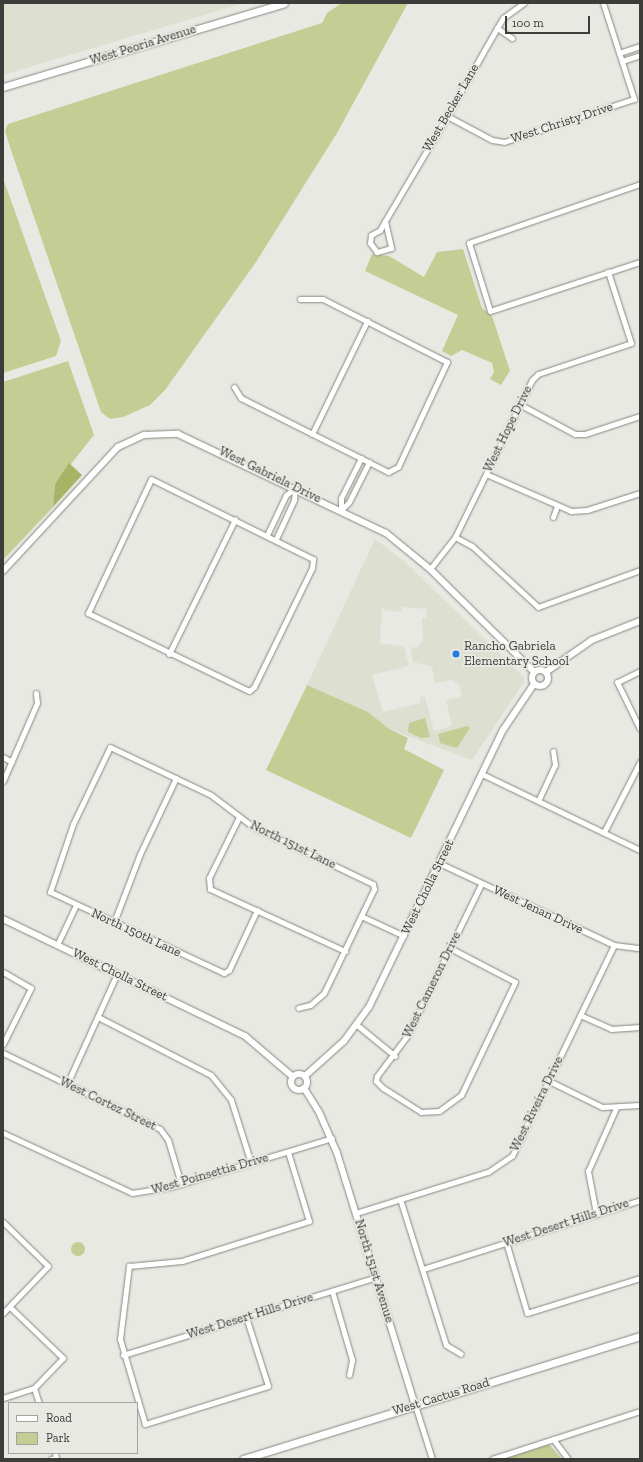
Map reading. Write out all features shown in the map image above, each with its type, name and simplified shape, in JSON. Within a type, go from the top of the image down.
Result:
[{"type":"main road","name":"West Peoria Avenue","points":[[3,86],[284,3]]},
{"type":"main road","name":"West Cactus Road","points":[[243,1459],[640,1336]]},
{"type":"street","name":"West Becker Lane","points":[[385,221],[391,248],[377,252],[370,243],[370,235],[380,230],[385,221],[497,28],[510,10],[524,3]]},
{"type":"street","points":[[603,3],[622,61],[640,56]]},
{"type":"street","points":[[497,28],[512,38]]},
{"type":"street","points":[[619,53],[640,46]]},
{"type":"street","name":"West Christy Drive","points":[[446,116],[492,140],[504,142],[634,99],[622,61]]},
{"type":"street","points":[[640,184],[469,243],[490,311],[640,262]]},
{"type":"street","name":"West Hope Drive","points":[[430,570],[454,537],[519,404],[538,374],[631,343],[608,272]]},
{"type":"street","points":[[234,387],[240,398],[369,462],[394,471],[447,362],[323,299],[300,299]]},
{"type":"street","points":[[312,434],[367,321]]},
{"type":"street","points":[[519,404],[575,434],[585,434],[640,416]]},
{"type":"street","name":"West Gabriela Drive","points":[[3,571],[110,454],[144,435],[186,436],[386,533],[430,570],[534,672]]},
{"type":"street","points":[[341,510],[342,498],[361,458]]},
{"type":"street","points":[[341,510],[357,487],[369,462]]},
{"type":"street","points":[[486,474],[557,506],[587,510],[640,493]]},
{"type":"street","points":[[151,479],[234,519],[276,539],[312,560],[312,568],[254,687],[249,691],[169,654],[88,613],[151,479]]},
{"type":"street","points":[[349,484],[357,487]]},
{"type":"street","points":[[267,535],[286,495],[295,488]]},
{"type":"street","points":[[276,539],[294,500],[295,488]]},
{"type":"street","points":[[553,517],[557,506]]},
{"type":"street","points":[[169,654],[234,519]]},
{"type":"street","points":[[454,537],[472,546],[538,607],[640,570]]},
{"type":"street","points":[[546,672],[547,683],[539,686],[534,684],[534,672],[546,672],[592,640],[640,621]]},
{"type":"street","points":[[640,671],[624,677],[617,682],[618,687],[640,729]]},
{"type":"street","name":"West Cholla Street","points":[[304,1076],[357,1025],[369,1007],[507,722],[534,684]]},
{"type":"street","points":[[3,781],[37,703],[36,693]]},
{"type":"street","name":"North 151st Lane","points":[[50,892],[72,824],[110,747],[211,795],[252,826],[373,884],[361,916]]},
{"type":"street","points":[[539,799],[555,765],[553,751]]},
{"type":"street","points":[[3,757],[12,762]]},
{"type":"street","points":[[604,832],[640,762]]},
{"type":"street","points":[[482,774],[539,799],[640,850]]},
{"type":"street","points":[[114,922],[140,854],[176,778]]},
{"type":"street","points":[[239,817],[207,885],[345,952]]},
{"type":"street","name":"West Jenan Drive","points":[[439,863],[614,946],[640,948]]},
{"type":"street","name":"West Cameron Drive","points":[[450,948],[515,982],[461,1094],[439,1111],[421,1112],[409,1107],[376,1081],[395,1056],[481,884]]},
{"type":"street","name":"North 150th Lane","points":[[50,892],[224,973],[229,970],[257,910]]},
{"type":"street","points":[[57,945],[76,905]]},
{"type":"street","points":[[298,1008],[310,1006],[324,993],[361,916],[404,936]]},
{"type":"street","name":"West Cholla Street","points":[[3,919],[245,1036],[292,1076],[294,1088],[304,1088]]},
{"type":"street","name":"West Riveira Drive","points":[[356,1214],[488,1172],[504,1164],[512,1156],[614,946]]},
{"type":"street","points":[[3,972],[31,988],[3,1044]]},
{"type":"street","points":[[67,1084],[117,974]]},
{"type":"street","points":[[580,1015],[611,1029],[640,1027]]},
{"type":"street","points":[[98,1017],[211,1074],[231,1100],[251,1163]]},
{"type":"street","points":[[357,1025],[395,1056]]},
{"type":"street","name":"West Cortez Street","points":[[3,1053],[160,1129],[168,1140],[181,1184]]},
{"type":"street","points":[[292,1076],[304,1076],[304,1088]]},
{"type":"street","points":[[549,1081],[602,1107],[616,1108],[640,1105]]},
{"type":"street","name":"North 151st Avenue","points":[[304,1088],[332,1138],[432,1459]]},
{"type":"street","points":[[596,1213],[588,1171],[616,1108]]},
{"type":"street","name":"West Poinsettia Drive","points":[[3,1134],[132,1193],[149,1193],[332,1138]]},
{"type":"street","points":[[246,1317],[268,1386],[145,1424],[123,1355],[119,1328],[129,1266],[182,1261],[310,1221],[288,1152]]},
{"type":"street","points":[[400,1199],[446,1345],[461,1354]]},
{"type":"street","name":"West Desert Hills Drive","points":[[423,1269],[640,1200]]},
{"type":"street","points":[[3,1222],[48,1266],[3,1313]]},
{"type":"street","points":[[506,1242],[527,1313],[640,1278]]},
{"type":"street","name":"West Desert Hills Drive","points":[[123,1355],[376,1277]]},
{"type":"street","points":[[332,1291],[352,1360],[349,1375]]},
{"type":"street","points":[[3,1398],[34,1388],[63,1358],[10,1307]]},
{"type":"street","points":[[34,1388],[39,1402]]},
{"type":"street","points":[[492,1459],[640,1411]]},
{"type":"street","points":[[553,1439],[568,1459]]},
{"type":"shaded area","points":[[3,3],[244,3],[3,75]]},
{"type":"shaded area","name":"Rancho Gabriela Elementary School","points":[[375,539],[404,561],[523,676],[524,682],[472,760],[389,729],[368,712],[307,685]],"holes":[[[382,606],[384,610],[401,612],[402,607],[427,609],[426,618],[422,618],[423,640],[417,648],[410,647],[413,662],[432,667],[435,683],[452,680],[459,684],[462,696],[446,700],[452,726],[434,731],[425,697],[421,696],[420,703],[383,712],[372,675],[409,666],[404,647],[380,643]]]},
{"type":"green space","points":[[342,3],[408,3],[337,133],[256,262],[165,390],[150,405],[123,417],[110,419],[101,412],[11,150],[5,131],[8,124],[322,23],[327,13]]},
{"type":"green space","points":[[3,178],[61,341],[56,356],[3,373]]},
{"type":"green space","points":[[463,249],[482,308],[492,316],[510,371],[501,385],[490,379],[494,372],[492,363],[462,350],[451,356],[442,351],[458,315],[365,271],[372,254],[389,256],[424,277],[437,252]]},
{"type":"green space","points":[[68,361],[94,435],[55,484],[53,507],[3,560],[3,382]]},
{"type":"green space","points":[[69,463],[82,475],[53,507],[55,484]]},
{"type":"green space","points":[[307,685],[368,712],[389,729],[408,738],[404,749],[444,770],[411,838],[266,770]]},
{"type":"green space","points":[[425,718],[430,737],[421,738],[408,732],[409,723]]},
{"type":"green space","points":[[467,726],[470,728],[457,748],[440,743],[438,734]]},
{"type":"green space","points":[[78,1242],[83,1244],[85,1249],[83,1254],[78,1256],[73,1254],[71,1249],[73,1244]]},
{"type":"green space","points":[[549,1444],[562,1459],[503,1459],[547,1445]]},
{"type":"place","name":"Rancho Gabriela Elementary School","points":[[456,654]]}]
